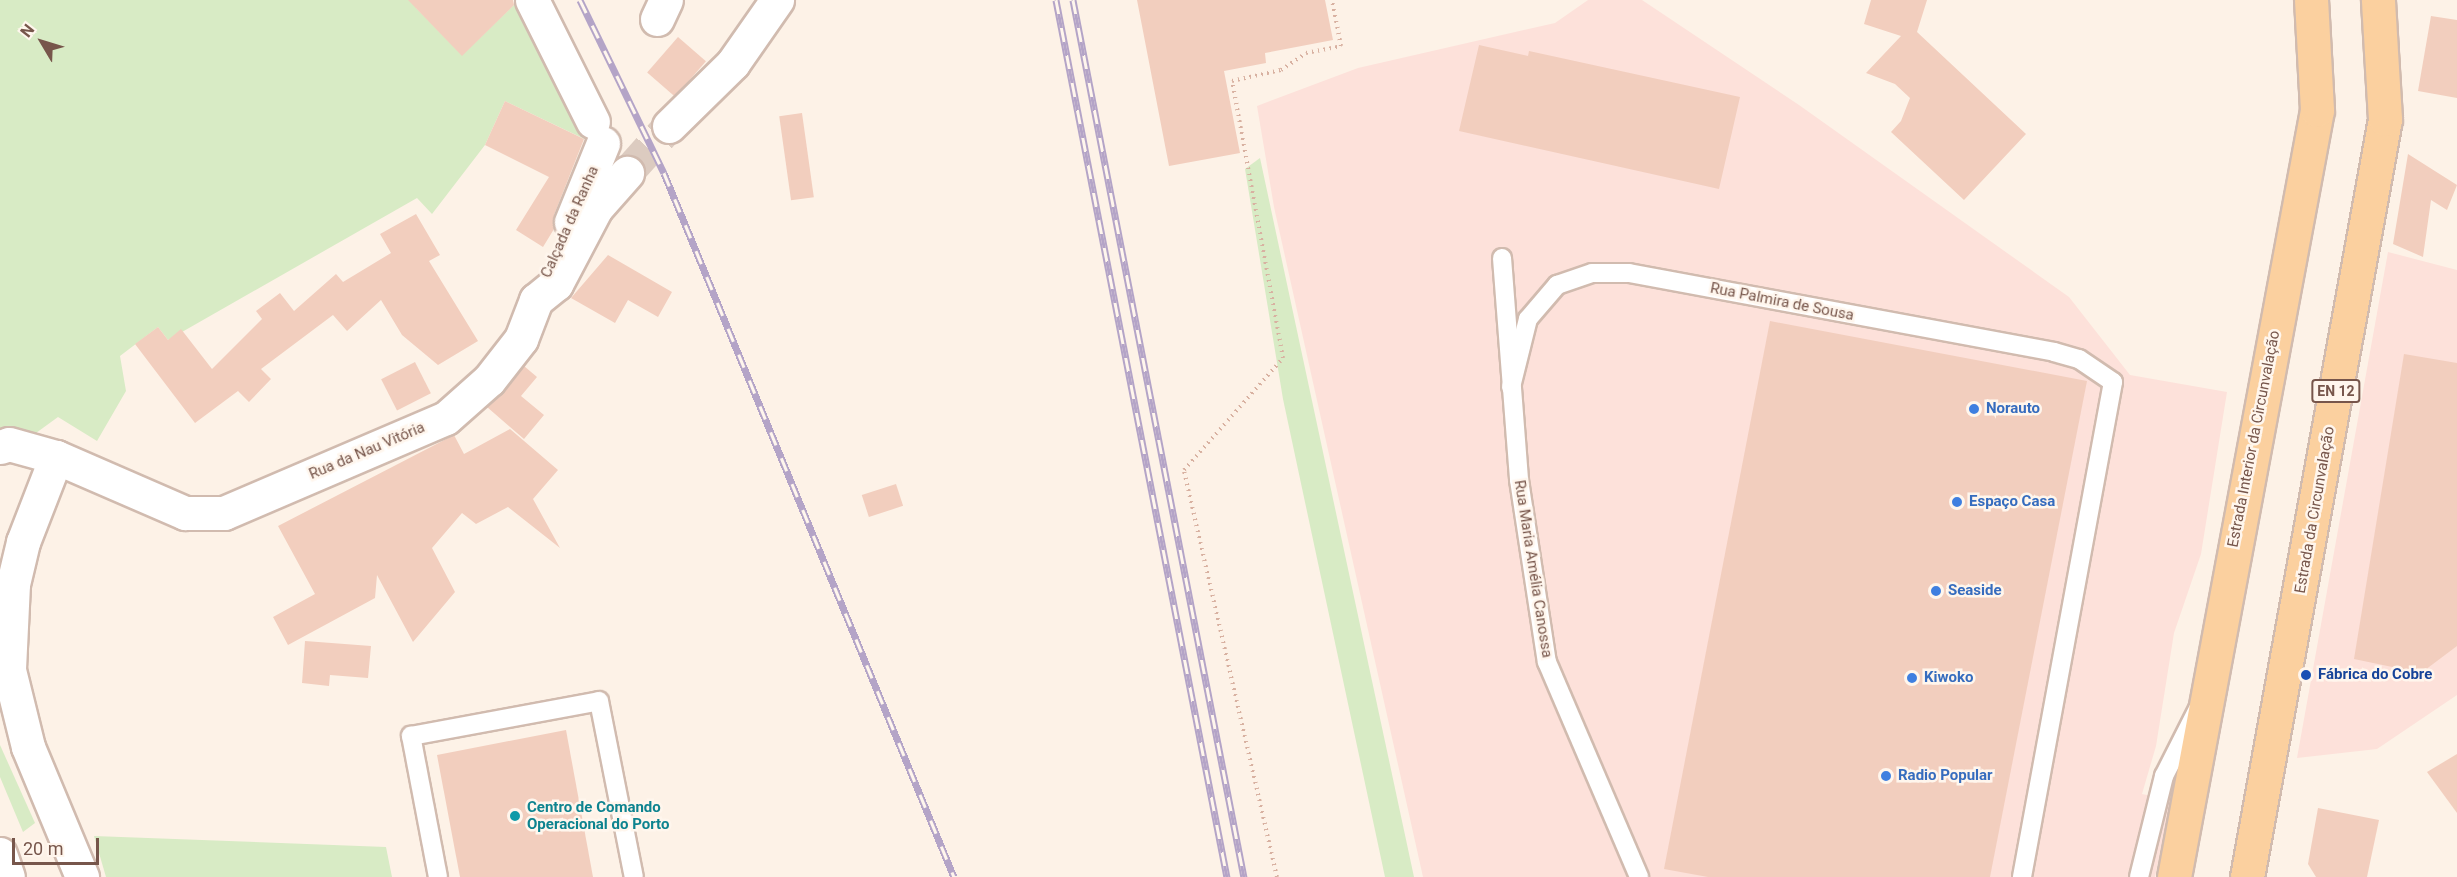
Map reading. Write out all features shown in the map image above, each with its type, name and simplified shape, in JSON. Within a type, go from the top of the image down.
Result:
[{"type":"main road","name":"Estrada Interior da Circunvalação","points":[[2178,869],[2214,678],[2232,551],[2317,110],[2311,0]]},
{"type":"main road","name":"Estrada da Circunvalação","points":[[2246,875],[2385,120],[2378,0]]},
{"type":"street","name":"Calçada da Ranha","points":[[532,0],[598,133],[536,300]]},
{"type":"street","points":[[669,126],[733,63],[777,0]]},
{"type":"street","name":"Rua da Nau Vitória","points":[[0,447],[9,444],[56,457],[185,513],[224,513],[446,418],[496,371],[521,339],[536,300],[556,284],[596,208],[627,173]]},
{"type":"street","points":[[56,457],[23,542],[13,584],[9,670],[28,747],[82,877]]},
{"type":"street","points":[[0,855],[8,877]]},
{"type":"lane","name":"Rua Maria Amélia Canossa","points":[[1502,258],[1519,480],[1547,662],[1639,877]]},
{"type":"lane","name":"Rua Palmira de Sousa","points":[[1511,387],[1528,319],[1557,285],[1592,273],[1629,273],[2054,352],[2079,359],[2113,382],[2022,877]]},
{"type":"lane","points":[[2139,877],[2172,753],[2214,678]]},
{"type":"lane","points":[[438,877],[411,736],[599,700],[634,877]]},
{"type":"path","points":[[1277,877],[1184,470],[1283,358],[1232,81],[1281,70],[1306,53],[1341,46],[1332,0]]},
{"type":"shaded area","points":[[1588,0],[1642,0],[1799,105],[2069,297],[2130,375],[2227,392],[2201,554],[2174,633],[2156,746],[2142,794],[2171,800],[2155,877],[1423,877],[1274,207],[1257,106],[1358,68],[1555,23]]},
{"type":"shaded area","points":[[2388,252],[2457,270],[2457,695],[2377,749],[2297,758]]},
{"type":"green space","points":[[0,0],[423,0],[416,8],[462,55],[519,0],[597,145],[505,101],[485,145],[432,214],[417,198],[168,340],[158,327],[120,356],[126,391],[97,441],[58,417],[36,433],[0,434]]},
{"type":"green space","points":[[1260,158],[1414,877],[1385,877],[1283,399],[1245,169]]},
{"type":"green space","points":[[0,745],[35,823],[23,832],[0,777]]},
{"type":"green space","points":[[94,836],[386,847],[392,877],[106,877]]},
{"type":"building","points":[[408,0],[513,0],[514,5],[462,56]]},
{"type":"building","points":[[1137,0],[1325,0],[1333,40],[1265,53],[1266,63],[1224,71],[1240,153],[1169,166]]},
{"type":"building","points":[[1871,0],[1927,0],[1917,32],[2026,134],[1964,200],[1891,132],[1901,121],[1910,98],[1895,84],[1866,73],[1901,36],[1864,24]]},
{"type":"building","points":[[2431,16],[2457,20],[2457,98],[2418,91]]},
{"type":"building","points":[[678,37],[706,61],[675,97],[647,72]]},
{"type":"building","points":[[1479,45],[1528,56],[1529,51],[1740,97],[1719,189],[1459,131]]},
{"type":"building","points":[[505,101],[584,139],[554,215],[554,229],[543,247],[516,230],[549,177],[485,145]]},
{"type":"building","points":[[802,113],[814,197],[791,200],[779,116]]},
{"type":"building","points":[[2408,154],[2457,185],[2447,210],[2431,200],[2423,257],[2393,244]]},
{"type":"building","points":[[416,214],[440,255],[429,261],[478,341],[438,365],[402,335],[381,300],[347,331],[333,315],[261,369],[271,379],[249,402],[238,391],[195,423],[135,344],[158,327],[168,340],[181,329],[212,369],[262,319],[256,311],[280,293],[294,311],[336,274],[343,282],[391,253],[380,234]]},
{"type":"building","points":[[608,255],[672,292],[658,317],[628,300],[615,323],[571,298]]},
{"type":"building","points":[[1770,321],[2087,381],[1990,877],[1708,877],[1664,869]]},
{"type":"building","points":[[2404,354],[2457,363],[2457,646],[2421,673],[2354,659]]},
{"type":"building","points":[[415,362],[431,393],[397,410],[381,379]]},
{"type":"building","points":[[524,366],[537,377],[521,396],[544,415],[524,439],[487,407]]},
{"type":"building","points":[[510,429],[558,470],[533,499],[560,548],[508,507],[476,524],[462,513],[432,548],[455,592],[413,642],[377,575],[375,598],[288,645],[273,617],[315,594],[278,526],[454,435],[464,454]]},
{"type":"building","points":[[896,484],[903,506],[869,517],[862,495]]},
{"type":"building","points":[[305,641],[371,646],[368,678],[330,675],[329,686],[302,683]]},
{"type":"building","name":"Centro de Comando Operacional do Porto","points":[[566,730],[593,877],[460,877],[437,755]]},
{"type":"building","points":[[2457,754],[2457,813],[2427,772]]},
{"type":"building","points":[[2318,808],[2379,820],[2367,877],[2316,877],[2308,864]]},
{"type":"tunnel","points":[[627,173],[669,126]]},
{"type":"railway","points":[[580,0],[664,173],[954,877]]},
{"type":"railway","points":[[1056,0],[1227,877]]},
{"type":"railway","points":[[1073,0],[1244,877]]},
{"type":"place","name":"Norauto","points":[[1974,409]]},
{"type":"place","name":"Espaço Casa","points":[[1957,502]]},
{"type":"place","name":"Seaside","points":[[1936,591]]},
{"type":"place","name":"Fábrica do Cobre","points":[[2306,675]]},
{"type":"place","name":"Kiwoko","points":[[1912,678]]},
{"type":"place","name":"Radio Popular","points":[[1886,776]]},
{"type":"place","name":"Centro de Comando Operacional do Porto","points":[[515,816]]}]
